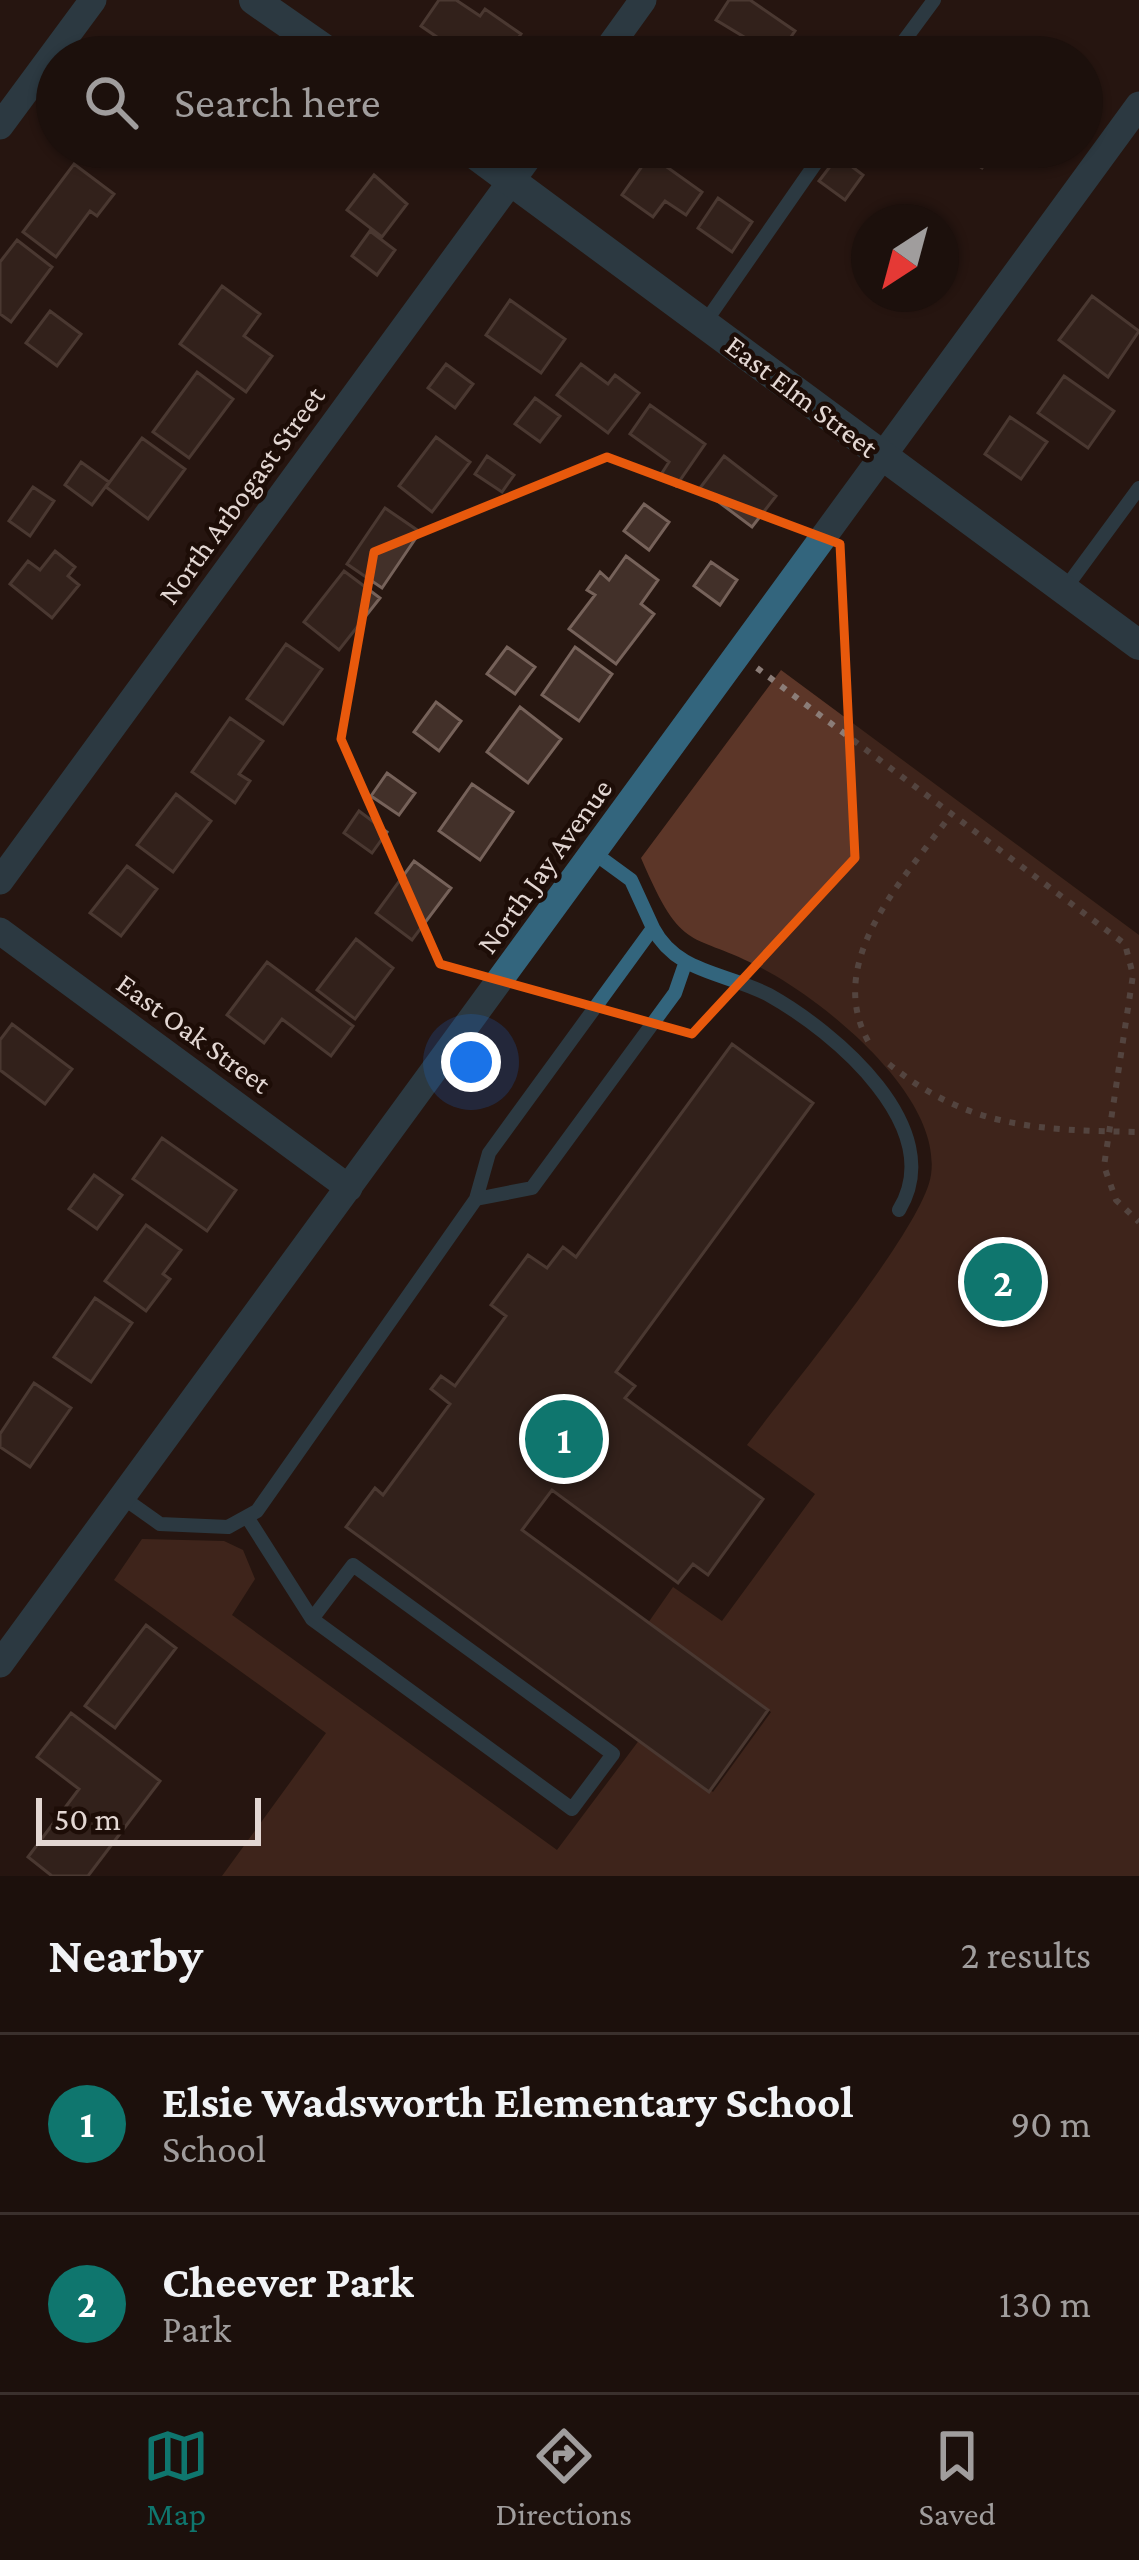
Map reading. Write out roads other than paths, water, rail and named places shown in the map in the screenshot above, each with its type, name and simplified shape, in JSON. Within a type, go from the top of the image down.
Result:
[{"type":"street","points":[[66,36],[93,0]]},
{"type":"street","points":[[254,0],[306,36]]},
{"type":"street","points":[[617,36],[643,0]]},
{"type":"street","points":[[0,126],[36,77]]},
{"type":"street","name":"North Jay Avenue","points":[[1103,156],[1139,106]]},
{"type":"street","name":"East Elm Street","points":[[495,168],[1139,645]]},
{"type":"street","name":"North Arbogast Street","points":[[0,881],[521,168]]},
{"type":"street","name":"North Jay Avenue","points":[[0,1664],[1094,168]]},
{"type":"street","name":"East Oak Street","points":[[0,931],[349,1187]]},
{"type":"lane","points":[[907,36],[934,0]]},
{"type":"lane","points":[[704,324],[812,168]]},
{"type":"lane","points":[[1064,590],[1139,488]]},
{"type":"lane","points":[[594,854],[631,880],[668,953],[685,964],[745,983],[802,1017],[895,1109],[912,1142],[915,1162],[909,1195],[899,1210]]},
{"type":"lane","points":[[122,1497],[160,1524],[228,1527],[249,1520],[476,1199],[489,1153],[652,928]]},
{"type":"lane","points":[[476,1199],[532,1188],[675,993],[685,964]]},
{"type":"lane","points":[[249,1520],[312,1619],[572,1809],[613,1754],[353,1565],[312,1619]]},
{"type":"place","name":"Cheever Park","points":[[1003,1282]]},
{"type":"place","name":"Elsie Wadsworth Elementary School","points":[[564,1439]]}]
